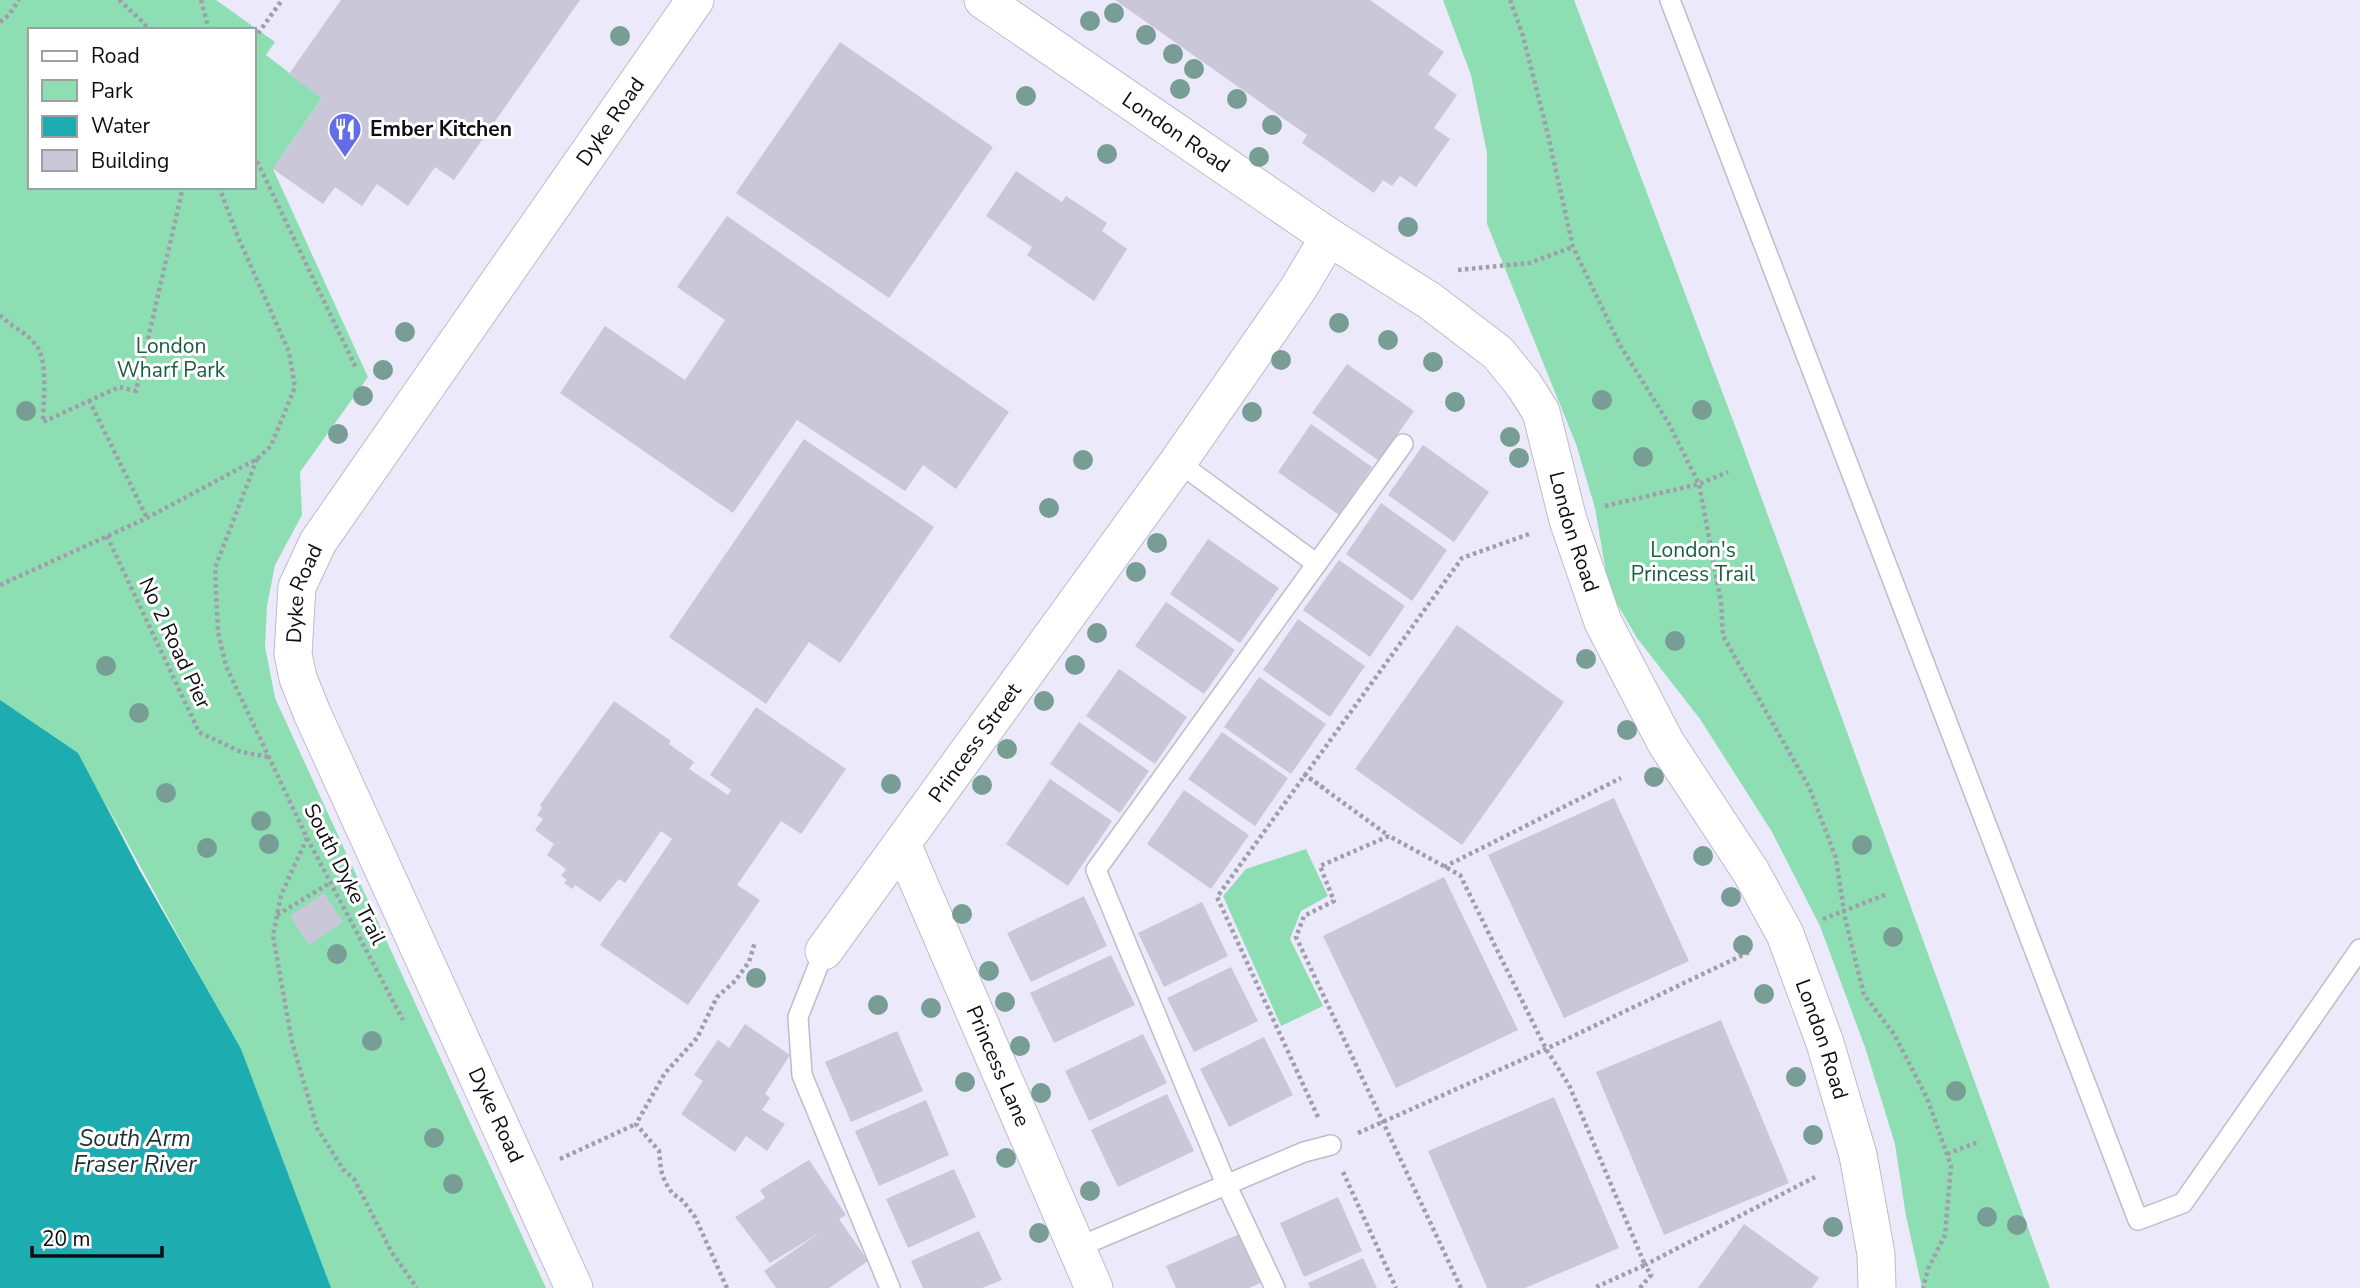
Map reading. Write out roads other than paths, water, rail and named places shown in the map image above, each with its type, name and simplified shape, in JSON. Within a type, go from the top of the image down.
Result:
[{"type":"street","name":"Dyke Road","points":[[574,1288],[298,678],[293,654],[297,587],[318,542],[695,0]]},
{"type":"street","name":"London Road","points":[[984,0],[1329,237],[1430,301],[1498,353],[1524,385],[1541,412],[1568,520],[1602,622],[1666,743],[1751,872],[1785,934],[1825,1043],[1858,1155],[1876,1254],[1877,1288]]},
{"type":"street","name":"Princess Street","points":[[824,951],[1178,462],[1298,289],[1329,237]]},
{"type":"street","name":"Princess Lane","points":[[902,844],[1094,1288]]},
{"type":"lane","points":[[1670,0],[2138,1220],[2183,1203],[2360,950]]},
{"type":"lane","points":[[1275,1288],[1226,1184],[1096,870],[1403,444]]},
{"type":"lane","points":[[1178,462],[1317,564]]},
{"type":"lane","name":"Princess Street","points":[[824,951],[798,1017],[802,1075],[890,1288]]},
{"type":"lane","points":[[1076,1248],[1304,1152],[1331,1145]]},
{"type":"water","name":"South Arm Fraser River","points":[[0,700],[78,753],[140,871],[241,1049],[331,1288],[0,1288]]},
{"type":"place","name":"Ember Kitchen","points":[[345,159]]},
{"type":"park label","name":"London Wharf Park","points":[[171,358]]},
{"type":"park label","name":"London's Princess Trail","points":[[1693,562]]}]
